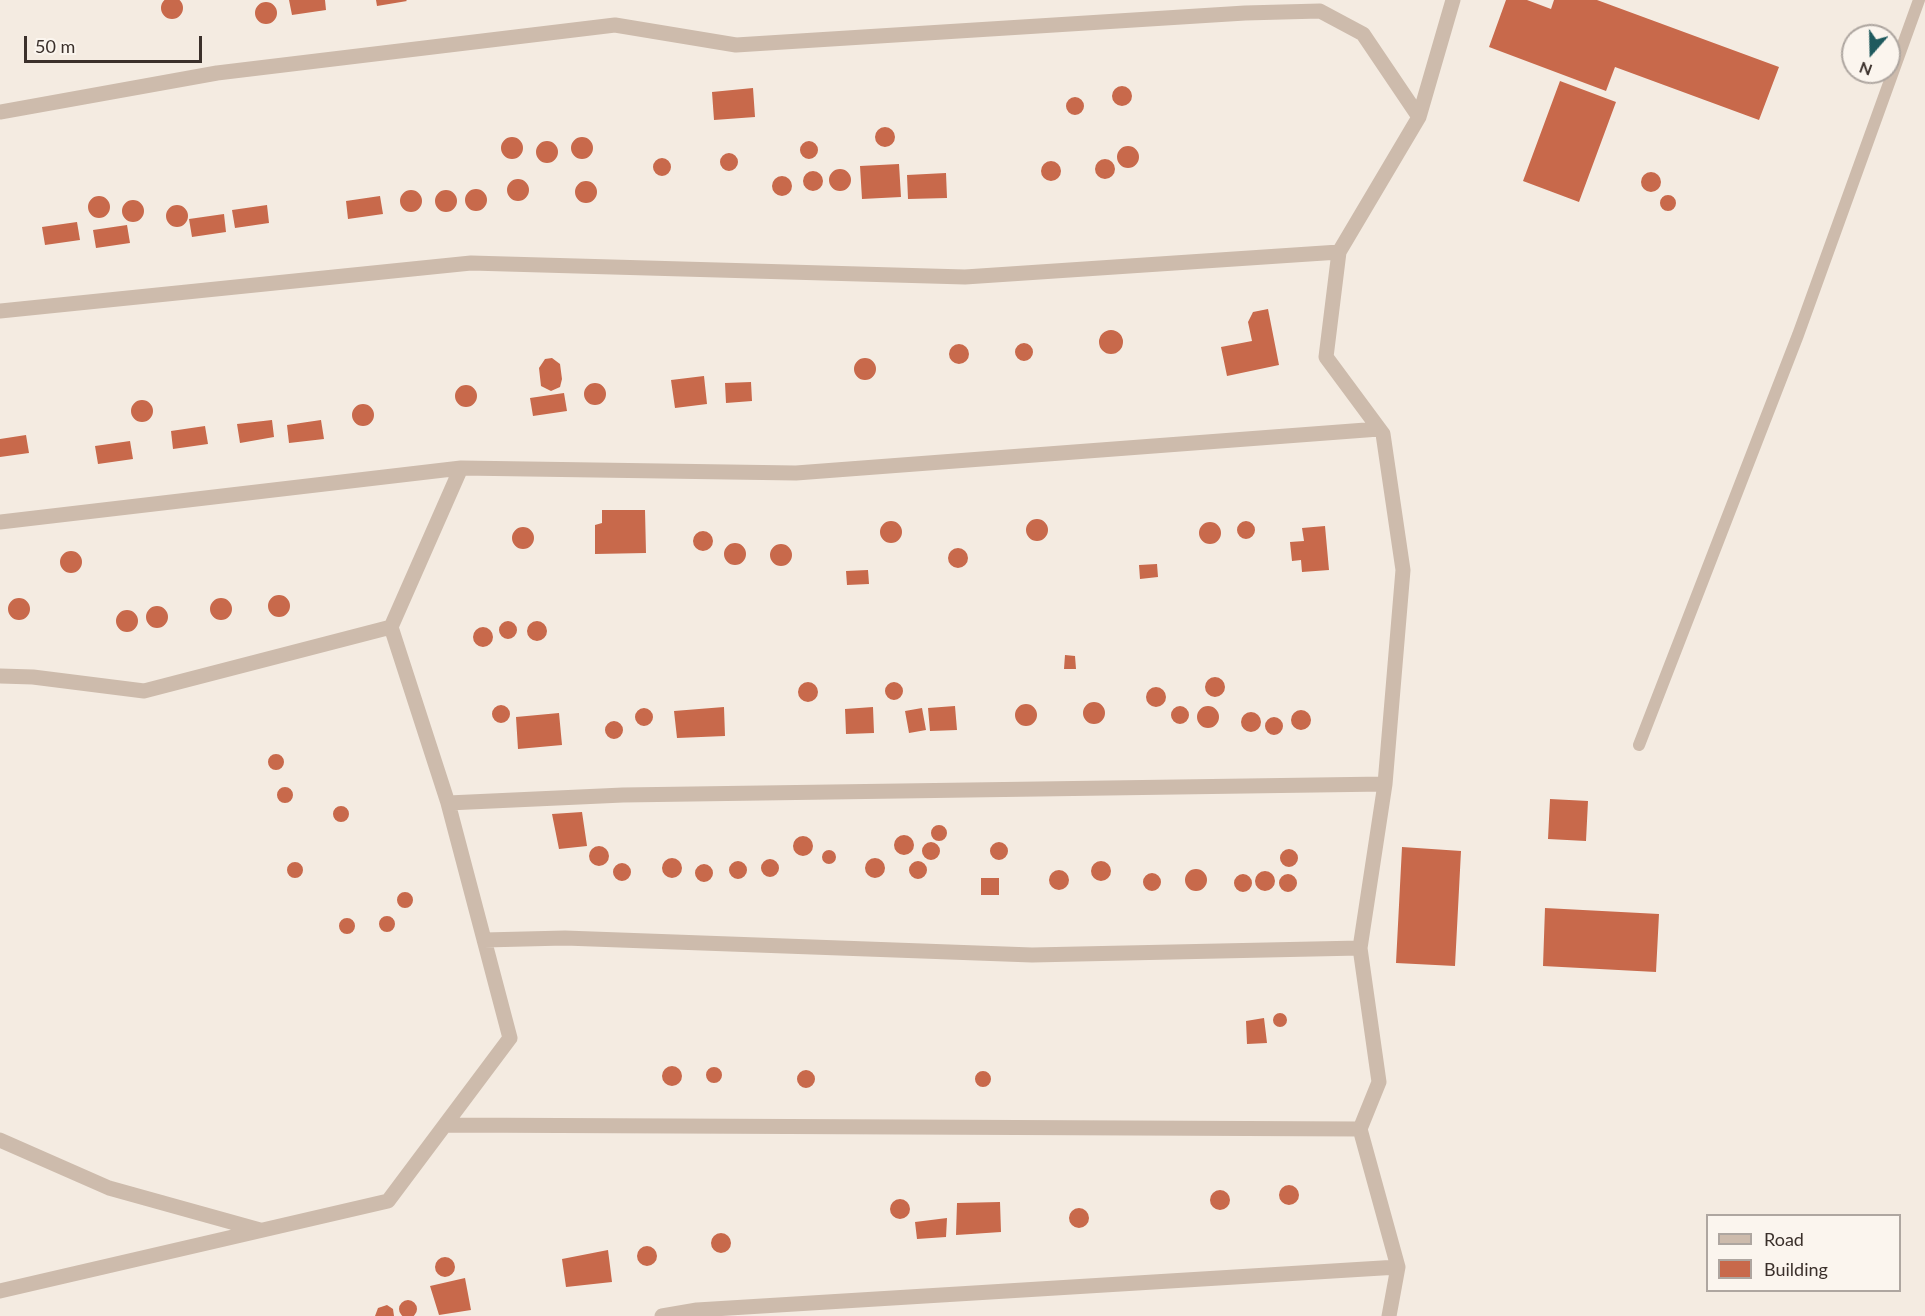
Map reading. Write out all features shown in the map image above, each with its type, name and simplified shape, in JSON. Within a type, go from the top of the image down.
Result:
[{"type":"street","points":[[1389,1316],[1398,1267],[1360,1129],[1379,1082],[1360,948],[1385,784],[1402,570],[1383,434],[1326,357],[1339,252],[1419,117],[1453,0]]},
{"type":"street","points":[[0,112],[217,73],[615,25],[736,45],[1245,13],[1320,11],[1363,34],[1419,117]]},
{"type":"street","points":[[0,311],[471,263],[965,277],[1339,252]]},
{"type":"street","points":[[0,522],[461,468],[796,473],[1378,429]]},
{"type":"street","points":[[0,1291],[387,1201],[510,1038],[448,803],[391,627],[461,468]]},
{"type":"street","points":[[0,676],[33,676],[144,691],[391,627]]},
{"type":"street","points":[[448,803],[623,795],[1385,784]]},
{"type":"street","points":[[484,940],[565,938],[1032,955],[1360,948]]},
{"type":"street","points":[[445,1125],[1360,1129]]},
{"type":"street","points":[[0,1140],[109,1188],[263,1231]]},
{"type":"street","points":[[662,1316],[709,1309],[1398,1267]]},
{"type":"lane","points":[[1639,745],[1798,335],[1919,0]]},
{"type":"building","points":[[167,-1],[177,-1],[182,4],[182,12],[176,18],[168,18],[162,12],[162,4]]},
{"type":"building","points":[[289,0],[325,0],[326,10],[292,15]]},
{"type":"building","points":[[376,0],[406,0],[407,1],[377,6]]},
{"type":"building","points":[[1506,0],[1527,0],[1551,9],[1554,0],[1597,0],[1779,67],[1759,120],[1615,67],[1606,91],[1489,47]]},
{"type":"building","points":[[266,2],[274,5],[277,13],[274,21],[266,24],[258,21],[255,13],[258,5]]},
{"type":"building","points":[[1560,81],[1616,102],[1579,202],[1523,181]]},
{"type":"building","points":[[1122,86],[1129,89],[1132,96],[1129,103],[1122,106],[1115,103],[1112,96],[1115,89]]},
{"type":"building","points":[[753,88],[755,117],[714,120],[712,92]]},
{"type":"building","points":[[1075,97],[1081,100],[1084,106],[1081,112],[1075,115],[1069,112],[1066,106],[1069,100]]},
{"type":"building","points":[[885,127],[892,130],[895,137],[892,144],[885,147],[878,144],[875,137],[878,130]]},
{"type":"building","points":[[512,137],[520,140],[523,148],[520,156],[512,159],[504,156],[501,148],[504,140]]},
{"type":"building","points":[[582,137],[590,140],[593,148],[590,156],[582,159],[574,156],[571,148],[574,140]]},
{"type":"building","points":[[547,141],[555,144],[558,152],[555,160],[547,163],[539,160],[536,152],[539,144]]},
{"type":"building","points":[[809,141],[815,144],[818,150],[815,156],[809,159],[803,156],[800,150],[803,144]]},
{"type":"building","points":[[1128,146],[1136,149],[1139,157],[1136,165],[1128,168],[1120,165],[1117,157],[1120,149]]},
{"type":"building","points":[[729,153],[735,156],[738,162],[735,168],[729,171],[723,168],[720,162],[723,156]]},
{"type":"building","points":[[662,158],[668,161],[671,167],[668,173],[662,176],[656,173],[653,167],[656,161]]},
{"type":"building","points":[[1105,159],[1112,162],[1115,169],[1112,176],[1105,179],[1098,176],[1095,169],[1098,162]]},
{"type":"building","points":[[1047,161],[1055,161],[1061,167],[1061,175],[1055,181],[1047,181],[1041,175],[1041,167]]},
{"type":"building","points":[[899,164],[901,197],[862,199],[860,166]]},
{"type":"building","points":[[840,169],[848,172],[851,180],[848,188],[840,191],[832,188],[829,180],[832,172]]},
{"type":"building","points":[[813,171],[820,174],[823,181],[820,188],[813,191],[806,188],[803,181],[806,174]]},
{"type":"building","points":[[1651,172],[1658,175],[1661,182],[1658,189],[1651,192],[1644,189],[1641,182],[1644,175]]},
{"type":"building","points":[[946,173],[947,198],[908,199],[907,175]]},
{"type":"building","points":[[782,176],[789,179],[792,186],[789,193],[782,196],[775,193],[772,186],[775,179]]},
{"type":"building","points":[[518,179],[526,182],[529,190],[526,198],[518,201],[510,198],[507,190],[510,182]]},
{"type":"building","points":[[586,181],[594,184],[597,192],[594,200],[586,203],[578,200],[575,192],[578,184]]},
{"type":"building","points":[[476,189],[484,192],[487,200],[484,208],[476,211],[468,208],[465,200],[468,192]]},
{"type":"building","points":[[411,190],[419,193],[422,201],[419,209],[411,212],[403,209],[400,201],[403,193]]},
{"type":"building","points":[[446,190],[454,193],[457,201],[454,209],[446,212],[438,209],[435,201],[438,193]]},
{"type":"building","points":[[1668,195],[1674,197],[1676,203],[1674,209],[1668,211],[1662,209],[1660,203],[1662,197]]},
{"type":"building","points":[[99,196],[107,199],[110,207],[107,215],[99,218],[91,215],[88,207],[91,199]]},
{"type":"building","points":[[380,196],[383,214],[348,219],[346,201]]},
{"type":"building","points":[[133,200],[141,203],[144,211],[141,219],[133,222],[125,219],[122,211],[125,203]]},
{"type":"building","points":[[177,205],[185,208],[188,216],[185,224],[177,227],[169,224],[166,216],[169,208]]},
{"type":"building","points":[[267,205],[269,223],[235,228],[232,210]]},
{"type":"building","points":[[224,214],[226,232],[192,237],[189,219]]},
{"type":"building","points":[[77,222],[80,240],[45,245],[42,227]]},
{"type":"building","points":[[127,225],[130,243],[96,248],[93,230]]},
{"type":"building","points":[[1268,309],[1279,365],[1227,376],[1221,347],[1252,341],[1248,322],[1253,312]]},
{"type":"building","points":[[1111,330],[1120,333],[1123,342],[1120,351],[1111,354],[1102,351],[1099,342],[1102,333]]},
{"type":"building","points":[[1020,343],[1028,343],[1033,348],[1031,359],[1020,361],[1015,356],[1015,348]]},
{"type":"building","points":[[959,344],[966,347],[969,354],[966,361],[959,364],[952,361],[949,354],[952,347]]},
{"type":"building","points":[[552,358],[560,364],[562,379],[560,387],[551,391],[541,386],[539,368],[545,359]]},
{"type":"building","points":[[865,358],[873,361],[876,369],[873,377],[865,380],[857,377],[854,369],[857,361]]},
{"type":"building","points":[[704,376],[707,404],[675,408],[671,380]]},
{"type":"building","points":[[751,382],[752,401],[726,403],[725,383]]},
{"type":"building","points":[[595,383],[603,386],[606,394],[603,402],[595,405],[587,402],[584,394],[587,386]]},
{"type":"building","points":[[466,385],[474,388],[477,396],[474,404],[466,407],[458,404],[455,396],[458,388]]},
{"type":"building","points":[[564,393],[567,411],[533,416],[530,398]]},
{"type":"building","points":[[142,400],[150,403],[153,411],[150,419],[142,422],[134,419],[131,411],[134,403]]},
{"type":"building","points":[[363,404],[371,407],[374,415],[371,423],[363,426],[355,423],[352,415],[355,407]]},
{"type":"building","points":[[272,420],[274,437],[240,443],[237,424]]},
{"type":"building","points":[[321,420],[324,439],[289,443],[287,425]]},
{"type":"building","points":[[205,426],[208,444],[173,449],[171,431]]},
{"type":"building","points":[[26,435],[29,453],[0,457],[0,439]]},
{"type":"building","points":[[130,441],[133,459],[98,464],[95,446]]},
{"type":"building","points":[[602,510],[645,510],[646,553],[595,554],[595,525],[602,523]]},
{"type":"building","points":[[1037,519],[1047,526],[1048,530],[1041,540],[1037,541],[1027,534],[1026,530],[1033,520]]},
{"type":"building","points":[[891,521],[899,524],[902,532],[899,540],[891,543],[883,540],[880,532],[883,524]]},
{"type":"building","points":[[1242,521],[1250,521],[1255,526],[1253,537],[1242,539],[1237,534],[1237,526]]},
{"type":"building","points":[[1210,522],[1218,525],[1221,533],[1218,541],[1210,544],[1202,541],[1199,533],[1202,525]]},
{"type":"building","points":[[1325,526],[1329,570],[1302,572],[1301,560],[1292,561],[1290,542],[1304,541],[1302,528]]},
{"type":"building","points":[[523,527],[531,530],[534,538],[531,546],[523,549],[515,546],[512,538],[515,530]]},
{"type":"building","points":[[703,531],[710,534],[713,541],[710,548],[703,551],[696,548],[693,541],[696,534]]},
{"type":"building","points":[[735,543],[743,546],[746,554],[743,562],[735,565],[727,562],[724,554],[727,546]]},
{"type":"building","points":[[781,544],[789,547],[792,555],[789,563],[781,566],[773,563],[770,555],[773,547]]},
{"type":"building","points":[[954,548],[962,548],[968,554],[968,562],[962,568],[954,568],[948,562],[948,554]]},
{"type":"building","points":[[71,551],[79,554],[82,562],[79,570],[71,573],[63,570],[60,562],[63,554]]},
{"type":"building","points":[[1157,564],[1158,577],[1140,579],[1139,565]]},
{"type":"building","points":[[868,570],[869,584],[847,585],[846,571]]},
{"type":"building","points":[[279,595],[287,598],[290,606],[287,614],[279,617],[271,614],[268,606],[271,598]]},
{"type":"building","points":[[19,598],[27,601],[30,609],[27,617],[19,620],[11,617],[8,609],[11,601]]},
{"type":"building","points":[[221,598],[229,601],[232,609],[229,617],[221,620],[213,617],[210,609],[213,601]]},
{"type":"building","points":[[157,606],[165,609],[168,617],[165,625],[157,628],[149,625],[146,617],[149,609]]},
{"type":"building","points":[[127,610],[135,613],[138,621],[135,629],[127,632],[119,629],[116,621],[119,613]]},
{"type":"building","points":[[508,621],[514,624],[517,630],[514,636],[508,639],[502,636],[499,630],[502,624]]},
{"type":"building","points":[[533,621],[541,621],[547,627],[547,635],[541,641],[533,641],[527,635],[527,627]]},
{"type":"building","points":[[483,627],[490,630],[493,637],[490,644],[483,647],[476,644],[473,637],[476,630]]},
{"type":"building","points":[[1065,655],[1075,656],[1076,669],[1064,669]]},
{"type":"building","points":[[1211,677],[1219,677],[1225,683],[1225,691],[1219,697],[1211,697],[1205,691],[1205,683]]},
{"type":"building","points":[[808,682],[815,685],[818,692],[815,699],[808,702],[801,699],[798,692],[801,685]]},
{"type":"building","points":[[894,682],[900,685],[903,691],[900,697],[894,700],[888,697],[885,691],[888,685]]},
{"type":"building","points":[[1156,687],[1163,690],[1166,697],[1163,704],[1156,707],[1149,704],[1146,697],[1149,690]]},
{"type":"building","points":[[1094,702],[1102,705],[1105,713],[1102,721],[1094,724],[1086,721],[1083,713],[1086,705]]},
{"type":"building","points":[[1026,704],[1034,707],[1037,715],[1034,723],[1026,726],[1018,723],[1015,715],[1018,707]]},
{"type":"building","points":[[497,705],[505,705],[510,710],[508,721],[497,723],[492,718],[492,710]]},
{"type":"building","points":[[955,706],[957,730],[930,731],[928,708]]},
{"type":"building","points":[[1180,706],[1186,709],[1189,715],[1186,721],[1180,724],[1174,721],[1171,715],[1174,709]]},
{"type":"building","points":[[1208,706],[1216,709],[1219,717],[1216,725],[1208,728],[1200,725],[1197,717],[1200,709]]},
{"type":"building","points":[[724,707],[725,736],[677,738],[674,711]]},
{"type":"building","points":[[873,707],[874,733],[846,734],[845,709]]},
{"type":"building","points":[[640,708],[648,708],[653,713],[651,724],[640,726],[635,721],[635,713]]},
{"type":"building","points":[[922,708],[926,730],[909,733],[905,711]]},
{"type":"building","points":[[1301,710],[1308,713],[1311,720],[1308,727],[1301,730],[1294,727],[1291,720],[1294,713]]},
{"type":"building","points":[[1251,712],[1258,715],[1261,722],[1258,729],[1251,732],[1244,729],[1241,722],[1244,715]]},
{"type":"building","points":[[559,713],[562,745],[518,749],[516,717]]},
{"type":"building","points":[[1270,717],[1278,717],[1283,722],[1281,733],[1270,735],[1265,730],[1265,722]]},
{"type":"building","points":[[614,721],[622,726],[623,730],[618,738],[614,739],[606,734],[605,730],[610,722]]},
{"type":"building","points":[[276,754],[282,756],[284,762],[282,768],[276,770],[270,768],[268,762],[270,756]]},
{"type":"building","points":[[285,787],[291,789],[293,795],[291,801],[285,803],[279,801],[277,795],[279,789]]},
{"type":"building","points":[[1550,799],[1588,801],[1586,841],[1548,839]]},
{"type":"building","points":[[341,806],[347,808],[349,814],[347,820],[341,822],[335,820],[333,814],[335,808]]},
{"type":"building","points":[[582,812],[587,846],[559,849],[552,814]]},
{"type":"building","points":[[939,825],[945,827],[947,833],[945,839],[939,841],[933,839],[931,833],[933,827]]},
{"type":"building","points":[[904,835],[911,838],[914,845],[911,852],[904,855],[897,852],[894,845],[897,838]]},
{"type":"building","points":[[803,836],[810,839],[813,846],[810,853],[803,856],[796,853],[793,846],[796,839]]},
{"type":"building","points":[[931,842],[937,845],[940,851],[937,857],[931,860],[925,857],[922,851],[925,845]]},
{"type":"building","points":[[999,842],[1005,845],[1008,851],[1005,857],[999,860],[993,857],[990,851],[993,845]]},
{"type":"building","points":[[599,846],[606,849],[609,856],[606,863],[599,866],[592,863],[589,856],[592,849]]},
{"type":"building","points":[[1402,847],[1461,851],[1455,966],[1396,963]]},
{"type":"building","points":[[1289,849],[1295,852],[1298,858],[1295,864],[1289,867],[1283,864],[1280,858],[1283,852]]},
{"type":"building","points":[[826,850],[832,850],[836,857],[832,864],[826,864],[822,860],[822,854]]},
{"type":"building","points":[[672,858],[679,861],[682,868],[679,875],[672,878],[665,875],[662,868],[665,861]]},
{"type":"building","points":[[871,858],[879,858],[885,864],[885,872],[879,878],[871,878],[865,872],[865,864]]},
{"type":"building","points":[[766,859],[774,859],[779,864],[777,875],[766,877],[761,872],[761,864]]},
{"type":"building","points":[[734,861],[742,861],[747,866],[745,877],[734,879],[729,874],[729,866]]},
{"type":"building","points":[[918,861],[926,866],[927,870],[922,878],[918,879],[910,874],[909,870],[914,862]]},
{"type":"building","points":[[1097,861],[1105,861],[1111,867],[1111,875],[1105,881],[1097,881],[1091,875],[1091,867]]},
{"type":"building","points":[[295,862],[301,864],[303,870],[301,876],[295,878],[289,876],[287,870],[289,864]]},
{"type":"building","points":[[622,863],[628,866],[631,872],[628,878],[622,881],[616,878],[613,872],[616,866]]},
{"type":"building","points":[[704,864],[710,867],[713,873],[710,879],[704,882],[698,879],[695,873],[698,867]]},
{"type":"building","points":[[1196,869],[1204,872],[1207,880],[1204,888],[1196,891],[1188,888],[1185,880],[1188,872]]},
{"type":"building","points":[[1059,870],[1066,873],[1069,880],[1066,887],[1059,890],[1052,887],[1049,880],[1052,873]]},
{"type":"building","points":[[1265,871],[1272,874],[1275,881],[1272,888],[1265,891],[1258,888],[1255,881],[1258,874]]},
{"type":"building","points":[[1152,873],[1158,876],[1161,882],[1158,888],[1152,891],[1146,888],[1143,882],[1146,876]]},
{"type":"building","points":[[1243,874],[1249,877],[1252,883],[1249,889],[1243,892],[1237,889],[1234,883],[1237,877]]},
{"type":"building","points":[[1288,874],[1294,877],[1297,883],[1294,889],[1288,892],[1282,889],[1279,883],[1282,877]]},
{"type":"building","points":[[981,878],[999,878],[999,895],[981,895]]},
{"type":"building","points":[[405,892],[411,894],[413,900],[411,906],[405,908],[399,906],[397,900],[399,894]]},
{"type":"building","points":[[1545,908],[1659,914],[1656,972],[1543,966]]},
{"type":"building","points":[[387,916],[393,918],[395,924],[393,930],[387,932],[381,930],[379,924],[381,918]]},
{"type":"building","points":[[347,918],[353,920],[355,926],[353,932],[347,934],[341,932],[339,926],[341,920]]},
{"type":"building","points":[[1277,1013],[1283,1013],[1287,1020],[1283,1027],[1277,1027],[1273,1023],[1273,1017]]},
{"type":"building","points":[[1264,1018],[1267,1043],[1247,1044],[1246,1021]]},
{"type":"building","points":[[672,1066],[679,1069],[682,1076],[679,1083],[672,1086],[665,1083],[662,1076],[665,1069]]},
{"type":"building","points":[[714,1067],[720,1069],[722,1075],[720,1081],[714,1083],[708,1081],[706,1075],[708,1069]]},
{"type":"building","points":[[806,1070],[812,1073],[815,1079],[812,1085],[806,1088],[800,1085],[797,1079],[800,1073]]},
{"type":"building","points":[[980,1071],[986,1071],[991,1079],[989,1085],[980,1087],[975,1082],[975,1076]]},
{"type":"building","points":[[1289,1185],[1296,1188],[1299,1195],[1296,1202],[1289,1205],[1282,1202],[1279,1195],[1282,1188]]},
{"type":"building","points":[[1220,1190],[1227,1193],[1230,1200],[1227,1207],[1220,1210],[1213,1207],[1210,1200],[1213,1193]]},
{"type":"building","points":[[900,1199],[907,1202],[910,1209],[907,1216],[900,1219],[893,1216],[890,1209],[893,1202]]},
{"type":"building","points":[[1000,1202],[1001,1232],[956,1235],[957,1203]]},
{"type":"building","points":[[1079,1208],[1086,1211],[1089,1218],[1086,1225],[1079,1228],[1072,1225],[1069,1218],[1072,1211]]},
{"type":"building","points":[[947,1218],[946,1237],[917,1239],[915,1222]]},
{"type":"building","points":[[721,1233],[728,1236],[731,1243],[728,1250],[721,1253],[714,1250],[711,1243],[714,1236]]},
{"type":"building","points":[[647,1246],[654,1249],[657,1256],[654,1263],[647,1266],[640,1263],[637,1256],[640,1249]]},
{"type":"building","points":[[608,1250],[612,1282],[566,1287],[562,1259]]},
{"type":"building","points":[[445,1257],[452,1260],[455,1267],[452,1274],[445,1277],[438,1274],[435,1267],[438,1260]]},
{"type":"building","points":[[465,1278],[471,1310],[439,1315],[430,1286]]},
{"type":"building","points":[[408,1300],[416,1306],[416,1312],[411,1317],[402,1315],[399,1309],[402,1303]]},
{"type":"building","points":[[387,1305],[393,1309],[394,1316],[375,1316],[378,1308]]}]
